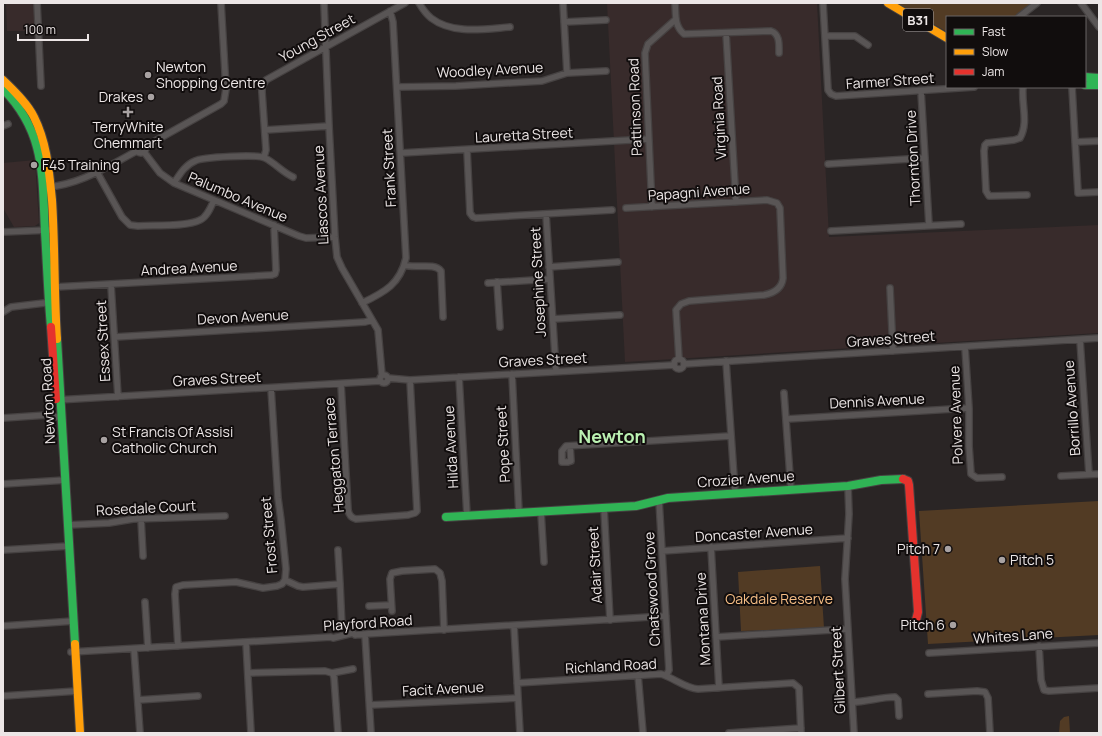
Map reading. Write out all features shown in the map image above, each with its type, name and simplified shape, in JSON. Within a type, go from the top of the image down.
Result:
[{"type":"main road","name":"B31","points":[[888,3],[946,37]]},
{"type":"main road","name":"B31","points":[[897,3],[946,31]]},
{"type":"main road","points":[[1086,78],[1099,78]]},
{"type":"main road","name":"Newton Road","points":[[3,80],[20,97],[34,116],[44,143],[55,287],[52,302]]},
{"type":"main road","points":[[1086,85],[1099,86]]},
{"type":"main road","name":"Newton Road","points":[[3,89],[23,114],[35,138],[47,187]]},
{"type":"main road","name":"Newton Road","points":[[50,230],[52,302],[73,652],[76,733]]},
{"type":"main road","name":"Newton Road","points":[[58,400],[57,417],[68,525],[67,546]]},
{"type":"main road","name":"Crozier Avenue","points":[[446,517],[636,506],[668,498],[734,492],[848,486],[881,480],[901,479],[908,481],[910,485],[918,612],[916,620]]},
{"type":"main road","name":"Newton Road","points":[[75,691],[80,733]]},
{"type":"street","points":[[37,3],[41,86]]},
{"type":"street","points":[[47,187],[73,183],[137,151],[141,153],[145,149],[224,101],[226,89],[221,3]]},
{"type":"street","name":"Liascos Avenue","points":[[324,3],[329,126],[337,257],[379,334],[381,378]]},
{"type":"street","name":"Young Street","points":[[264,130],[262,92],[264,83],[268,78],[405,3]]},
{"type":"street","points":[[419,3],[430,17],[449,27],[468,30],[510,27]]},
{"type":"street","points":[[563,3],[566,73]]},
{"type":"street","points":[[675,3],[678,28],[684,34],[759,31],[775,32],[777,35],[779,53]]},
{"type":"street","points":[[823,3],[825,36],[855,36],[868,45]]},
{"type":"street","points":[[1020,16],[1037,3]]},
{"type":"street","points":[[1081,3],[1099,27]]},
{"type":"street","name":"Frank Street","points":[[362,303],[389,288],[398,279],[406,258],[393,22],[390,11]]},
{"type":"street","points":[[564,22],[606,20]]},
{"type":"street","name":"Pattinson Road","points":[[652,207],[645,53],[648,44],[676,20]]},
{"type":"street","name":"Virginia Road","points":[[726,33],[736,202]]},
{"type":"street","name":"Farmer Street","points":[[825,36],[828,90],[831,94],[836,96],[961,88]]},
{"type":"street","name":"Woodley Avenue","points":[[397,87],[456,86],[542,81],[566,73],[606,71]]},
{"type":"street","points":[[1023,88],[1025,115],[1020,138],[987,143],[984,151],[986,191],[989,196],[1027,195]]},
{"type":"street","points":[[1072,88],[1078,193],[1099,192]]},
{"type":"street","name":"Thornton Drive","points":[[921,91],[930,225]]},
{"type":"street","points":[[264,157],[266,150],[264,130],[329,126]]},
{"type":"street","name":"Lauretta Street","points":[[401,153],[648,139]]},
{"type":"street","points":[[1075,142],[1099,141]]},
{"type":"street","points":[[137,151],[137,146],[139,143],[143,143],[145,149]]},
{"type":"street","name":"Palumbo Avenue","points":[[145,149],[160,173],[174,183],[306,238],[335,237]]},
{"type":"street","points":[[467,150],[470,213],[473,218],[612,210]]},
{"type":"street","points":[[174,183],[184,168],[196,160],[207,158],[264,157],[284,173],[292,177]]},
{"type":"street","points":[[828,164],[925,158]]},
{"type":"street","points":[[97,172],[122,217],[130,225],[138,226],[192,223],[201,220],[205,216],[214,200]]},
{"type":"street","name":"Papagni Avenue","points":[[626,208],[767,200],[774,201],[779,206],[781,213],[783,278],[780,287],[773,292],[764,295],[688,300],[680,304],[676,310],[679,359]]},
{"type":"street","name":"Josephine Street","points":[[546,214],[556,371]]},
{"type":"street","points":[[831,231],[961,224]]},
{"type":"street","name":"Andrea Avenue","points":[[55,287],[112,285],[275,274],[274,225]]},
{"type":"street","points":[[3,232],[50,230]]},
{"type":"street","points":[[550,267],[618,262]]},
{"type":"street","points":[[404,265],[411,268],[438,267],[441,272],[443,317]]},
{"type":"street","points":[[488,283],[550,279]]},
{"type":"street","points":[[497,282],[500,327]]},
{"type":"street","name":"Essex Street","points":[[112,285],[118,396]]},
{"type":"street","points":[[890,288],[893,351]]},
{"type":"street","points":[[3,312],[11,307],[52,302]]},
{"type":"street","points":[[552,319],[620,315]]},
{"type":"street","name":"Devon Avenue","points":[[115,337],[365,322],[372,320]]},
{"type":"street","name":"Graves Street","points":[[684,364],[1099,338]]},
{"type":"street","name":"Borrillo Avenue","points":[[1080,340],[1089,474]]},
{"type":"street","name":"Polvere Avenue","points":[[965,347],[971,474],[977,478],[1002,478]]},
{"type":"street","points":[[679,359],[682,360],[684,364],[683,368],[677,369],[674,365],[679,359]]},
{"type":"street","points":[[726,361],[734,492]]},
{"type":"street","name":"Graves Street","points":[[58,400],[341,384],[381,378],[383,383],[386,383],[388,378],[410,380],[674,365]]},
{"type":"street","name":"Pope Street","points":[[512,374],[519,513]]},
{"type":"street","name":"Hilda Avenue","points":[[459,377],[467,515]]},
{"type":"street","name":"Heggaton Terrace","points":[[341,384],[348,510],[352,518],[356,519],[412,515],[417,511],[410,380]]},
{"type":"street","name":"Frost Street","points":[[178,646],[175,598],[176,588],[183,585],[236,582],[263,588],[277,586],[282,584],[285,580],[286,569],[282,520],[278,498],[271,388]]},
{"type":"street","points":[[784,393],[791,490]]},
{"type":"street","name":"Dennis Avenue","points":[[787,419],[969,408]]},
{"type":"street","points":[[3,418],[47,415],[57,417]]},
{"type":"street","points":[[570,446],[730,436]]},
{"type":"street","points":[[1061,476],[1099,474]]},
{"type":"street","points":[[3,484],[63,480]]},
{"type":"street","name":"Gilbert Street","points":[[848,486],[849,514],[845,580],[854,733]]},
{"type":"street","name":"Chatswood Grove","points":[[659,500],[669,670],[666,676]]},
{"type":"street","name":"Adair Street","points":[[604,508],[610,620]]},
{"type":"street","points":[[542,512],[544,562]]},
{"type":"street","name":"Rosedale Court","points":[[68,525],[224,516]]},
{"type":"street","points":[[141,520],[143,556]]},
{"type":"street","name":"Doncaster Avenue","points":[[662,551],[848,538]]},
{"type":"street","points":[[3,550],[67,546]]},
{"type":"street","name":"Montana Drive","points":[[711,547],[719,688]]},
{"type":"street","points":[[338,550],[342,628]]},
{"type":"street","points":[[369,606],[392,608],[390,579],[392,573],[435,569],[438,571],[442,581],[444,630]]},
{"type":"street","points":[[285,580],[303,587],[340,584]]},
{"type":"street","points":[[145,602],[148,648]]},
{"type":"street","name":"Playford Road","points":[[73,652],[333,638],[353,633],[355,635],[666,616]]},
{"type":"street","points":[[3,626],[71,621]]},
{"type":"street","points":[[514,626],[520,733]]},
{"type":"street","points":[[716,637],[848,629]]},
{"type":"street","points":[[365,634],[371,733]]},
{"type":"street","points":[[246,642],[251,733]]},
{"type":"street","name":"Whites Lane","points":[[929,653],[1099,643]]},
{"type":"street","points":[[1039,646],[1041,680],[1044,690],[1099,688]]},
{"type":"street","points":[[134,649],[140,733]]},
{"type":"street","points":[[248,673],[325,671],[332,673],[353,669]]},
{"type":"street","points":[[332,673],[334,677],[338,733]]},
{"type":"street","name":"Richland Road","points":[[517,683],[661,674],[694,689],[793,683],[799,688],[801,731]]},
{"type":"street","points":[[638,676],[643,733]]},
{"type":"street","points":[[3,696],[75,691]]},
{"type":"street","points":[[928,694],[977,691],[985,692],[988,698],[990,733]]},
{"type":"street","points":[[138,700],[198,696]]},
{"type":"street","points":[[852,702],[868,701],[882,697],[896,697],[898,700],[899,716]]},
{"type":"street","name":"Facit Avenue","points":[[370,705],[518,698]]},
{"type":"street","points":[[729,733],[801,731]]},
{"type":"shaded area","points":[[6,3],[35,3],[37,31],[7,31]]},
{"type":"shaded area","points":[[607,3],[817,3],[829,237],[1099,225],[1099,333],[625,362]]},
{"type":"shaded area","points":[[35,160],[39,223],[35,226],[14,227],[3,208],[3,163]]},
{"type":"green space","points":[[897,3],[1037,3],[1020,16],[946,16],[946,31]]},
{"type":"green space","points":[[1099,501],[1099,635],[928,644],[919,511]]},
{"type":"green space","name":"Oakdale Reserve","points":[[820,566],[824,628],[741,631],[738,572]]},
{"type":"green space","points":[[1069,716],[1070,733],[1059,733],[1060,721],[1064,717]]},
{"type":"traffic: fast","points":[[1086,77],[1099,78]]},
{"type":"traffic: fast","points":[[1086,85],[1099,85]]},
{"type":"traffic: fast","points":[[3,89],[17,105],[27,122],[39,156],[42,173],[51,327]]},
{"type":"traffic: fast","points":[[57,339],[75,644]]},
{"type":"traffic: fast","points":[[446,517],[636,506],[668,498],[848,486],[881,480],[903,479]]},
{"type":"traffic: slow","points":[[888,3],[946,37]]},
{"type":"traffic: slow","points":[[3,80],[28,107],[34,117],[45,147],[52,200],[57,339]]},
{"type":"traffic: slow","points":[[75,644],[80,733]]},
{"type":"traffic: jam","points":[[51,327],[56,399]]},
{"type":"traffic: jam","points":[[903,479],[908,481],[909,485],[918,612],[916,620]]},
{"type":"place","name":"Newton Shopping Centre","points":[[148,75]]},
{"type":"place","name":"Drakes","points":[[151,97]]},
{"type":"place","name":"TerryWhite Chemmart","points":[[128,112]]},
{"type":"place","name":"F45 Training","points":[[34,165]]},
{"type":"place","name":"St Francis Of Assisi Catholic Church","points":[[104,440]]},
{"type":"place","name":"Pitch 7","points":[[948,549]]},
{"type":"place","name":"Pitch 5","points":[[1002,560]]},
{"type":"place","name":"Pitch 6","points":[[953,625]]},
{"type":"district","name":"Newton","points":[[612,437]]}]
